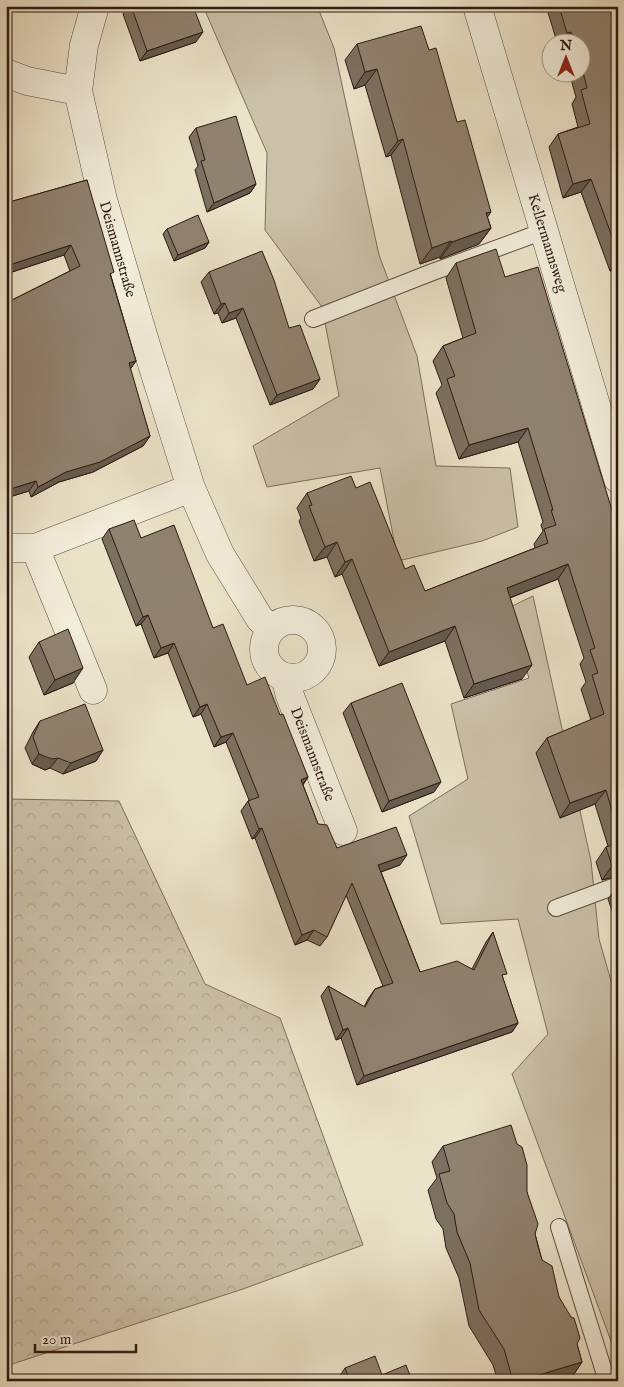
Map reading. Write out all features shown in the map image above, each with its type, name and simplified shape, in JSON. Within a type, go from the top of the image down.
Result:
[{"type":"street","name":"Deismannstraße","points":[[95,6],[84,45],[78,92],[103,200],[191,488],[220,554],[260,619],[271,628]]},
{"type":"street","name":"Kellermannsweg","points":[[477,6],[618,479]]},
{"type":"street","points":[[6,72],[27,81],[78,92]]},
{"type":"street","points":[[6,548],[35,548],[191,488]]},
{"type":"street","points":[[35,548],[94,690]]},
{"type":"street","points":[[284,620],[300,620],[313,627],[321,640],[321,656],[314,669],[301,677],[285,677],[272,670],[264,657],[264,642],[271,628],[284,620]]},
{"type":"street","name":"Deismannstraße","points":[[285,677],[290,696],[343,831]]},
{"type":"lane","points":[[313,319],[544,231]]},
{"type":"lane","points":[[556,908],[618,885]]},
{"type":"lane","points":[[559,1226],[607,1381]]},
{"type":"green space","points":[[203,6],[320,6],[318,8],[334,48],[379,255],[417,356],[436,466],[510,468],[518,527],[482,541],[398,561],[380,468],[267,487],[253,446],[339,396],[322,307],[265,230],[267,153]]},
{"type":"green space","points":[[533,596],[591,861],[599,939],[618,1005],[618,1360],[512,1074],[548,1034],[518,919],[441,924],[409,816],[468,779],[451,704],[529,678],[506,609]]},
{"type":"green space","points":[[6,799],[119,801],[205,984],[280,1018],[363,1245],[243,1289],[6,1366]]},
{"type":"building","points":[[131,6],[193,6],[203,32],[147,51]]},
{"type":"building","points":[[559,6],[618,6],[618,253],[591,179],[573,184],[558,134],[590,124],[581,90],[587,88],[586,82],[592,82],[592,32],[567,32]]},
{"type":"building","points":[[421,26],[429,50],[436,48],[457,122],[465,120],[491,212],[486,213],[491,228],[432,248],[403,139],[398,141],[377,69],[365,72],[357,44]]},
{"type":"building","points":[[236,116],[256,184],[214,203],[201,161],[205,160],[196,128]]},
{"type":"building","points":[[87,180],[114,272],[110,274],[136,361],[129,363],[150,436],[100,462],[66,472],[38,487],[36,481],[7,490],[6,303],[80,266],[71,245],[6,266],[6,203]]},
{"type":"building","points":[[198,215],[209,242],[178,255],[167,229]]},
{"type":"building","points":[[496,249],[505,277],[538,267],[618,530],[618,832],[606,790],[570,803],[547,738],[604,714],[592,675],[598,673],[590,650],[595,648],[568,564],[507,588],[532,665],[474,684],[455,626],[389,652],[352,559],[345,562],[337,542],[325,547],[309,506],[312,505],[307,493],[351,476],[356,488],[370,482],[405,569],[414,565],[425,591],[548,543],[544,529],[556,525],[528,428],[469,445],[447,379],[455,376],[443,346],[476,333],[456,263]]},
{"type":"building","points":[[262,251],[274,280],[289,328],[300,325],[320,379],[277,395],[243,308],[229,313],[225,303],[221,304],[209,272]]},
{"type":"building","points":[[134,520],[141,538],[174,525],[213,628],[223,624],[247,685],[265,677],[280,715],[283,714],[308,777],[301,780],[318,824],[327,825],[337,848],[396,827],[407,855],[378,865],[420,972],[457,961],[474,970],[493,932],[507,974],[502,975],[518,1023],[364,1076],[348,1028],[343,1030],[328,986],[365,1007],[375,989],[393,983],[352,883],[327,937],[314,930],[302,935],[262,828],[259,829],[248,801],[259,797],[233,733],[221,737],[207,704],[200,707],[174,643],[161,648],[148,615],[143,617],[109,529]]},
{"type":"building","points":[[68,629],[83,668],[55,680],[39,642]]},
{"type":"building","points":[[402,683],[441,782],[389,801],[351,703]]},
{"type":"building","points":[[85,704],[103,750],[71,763],[39,754],[33,737],[40,721]]},
{"type":"building","points":[[618,843],[618,864],[612,866],[606,847]]},
{"type":"building","points":[[511,1125],[517,1144],[522,1147],[527,1165],[527,1192],[538,1224],[535,1234],[542,1260],[552,1266],[559,1297],[571,1317],[574,1318],[580,1338],[577,1344],[582,1362],[519,1381],[513,1381],[504,1349],[479,1310],[470,1263],[457,1232],[454,1214],[447,1203],[439,1174],[450,1171],[443,1146]]},
{"type":"building","points":[[375,1356],[382,1375],[406,1365],[412,1381],[350,1381],[345,1368]]}]
